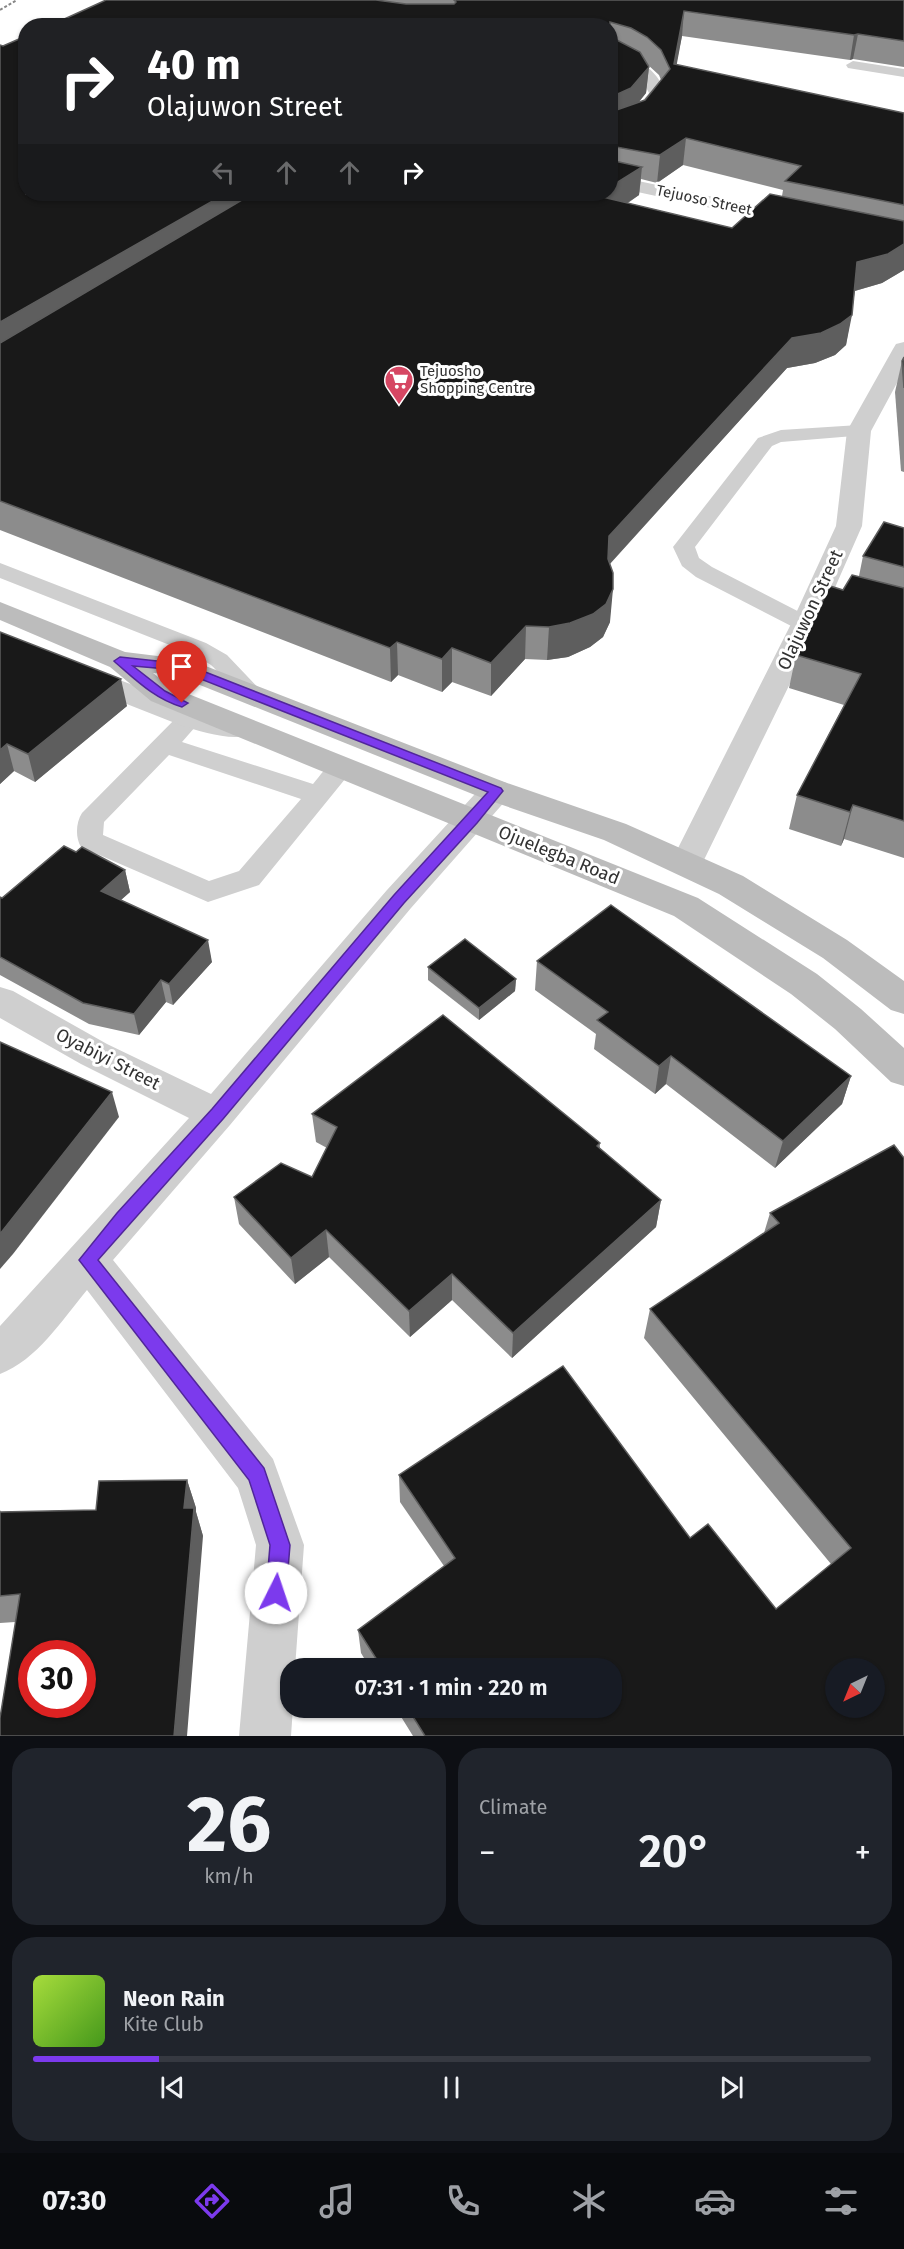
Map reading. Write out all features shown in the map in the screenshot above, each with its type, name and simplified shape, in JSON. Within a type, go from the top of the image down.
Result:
[{"type":"main road","name":"Ojuelegba Road","points":[[0,610],[120,661],[161,694],[686,907],[804,984],[848,1019],[904,1071]]},
{"type":"main road","name":"Ojuelegba Road","points":[[120,661],[180,666],[496,791],[615,832],[731,885],[835,949],[904,1000]]},
{"type":"street","points":[[618,58],[641,68],[654,80],[658,93],[648,109],[636,120],[618,128]]},
{"type":"street","name":"Tejuoso Street","points":[[618,182],[814,224]]},
{"type":"street","name":"Olajuwon Street","points":[[686,864],[805,624],[831,593],[849,526],[859,431],[904,349]]},
{"type":"street","points":[[0,644],[191,718],[209,724],[246,728]]},
{"type":"street","points":[[0,1354],[26,1330],[217,1114],[399,899],[473,820],[496,791]]},
{"type":"street","name":"Oyabiyi Street","points":[[0,1001],[94,1054],[217,1114]]},
{"type":"street","points":[[88,1260],[257,1475],[280,1545],[265,1736]]},
{"type":"lane","points":[[853,65],[904,73]]},
{"type":"lane","points":[[805,624],[704,573],[690,561],[684,547],[765,442],[772,438],[859,431]]},
{"type":"lane","points":[[0,570],[198,648],[219,660],[255,697]]},
{"type":"lane","points":[[191,718],[91,819],[90,840],[208,892],[249,878],[340,768]]},
{"type":"lane","points":[[164,745],[317,795]]},
{"type":"building","points":[[106,0],[376,0],[406,4],[454,4],[456,2],[454,0],[904,0],[904,41],[684,11],[674,64],[904,113],[904,205],[785,181],[801,166],[686,138],[660,155],[618,147],[618,110],[645,100],[670,69],[661,50],[647,37],[631,28],[618,24],[618,18],[67,18]]},
{"type":"building","points":[[18,39],[18,201],[213,201],[0,322],[0,45],[3,46]]},
{"type":"building","points":[[618,41],[640,52],[649,67],[631,88],[618,94]]},
{"type":"building","points":[[618,162],[642,167],[618,182]]},
{"type":"building","name":"Tejuosho Shopping Centre","points":[[770,194],[904,221],[904,244],[888,254],[857,262],[852,315],[821,333],[792,338],[609,536],[608,559],[613,573],[613,589],[606,604],[593,614],[570,623],[549,627],[526,626],[491,663],[452,648],[442,659],[397,642],[390,648],[0,501],[0,343],[240,201],[618,201],[732,228]]},
{"type":"building","points":[[904,357],[904,388],[902,361]]},
{"type":"building","points":[[884,522],[904,528],[904,567],[863,556]]},
{"type":"building","points":[[852,575],[904,588],[904,821],[853,805],[850,812],[797,795],[861,674],[796,655],[830,586],[843,590]]},
{"type":"building","points":[[0,632],[121,679],[28,754],[7,744],[0,750]]},
{"type":"building","points":[[64,846],[76,852],[82,847],[125,870],[101,891],[208,940],[169,984],[161,980],[134,1014],[83,1003],[0,957],[0,897],[2,898]]},
{"type":"building","points":[[611,905],[851,1076],[783,1141],[671,1056],[659,1066],[597,1020],[608,1012],[537,961]]},
{"type":"building","points":[[465,939],[516,979],[479,1008],[428,967]]},
{"type":"building","points":[[443,1015],[600,1143],[597,1146],[661,1200],[513,1333],[452,1274],[409,1311],[326,1230],[291,1258],[234,1197],[281,1163],[312,1177],[337,1127],[312,1114]]},
{"type":"building","points":[[0,1042],[112,1092],[0,1234]]},
{"type":"building","points":[[894,1145],[904,1158],[904,1736],[425,1736],[414,1718],[622,1718],[622,1658],[376,1658],[358,1630],[455,1558],[399,1475],[563,1366],[690,1538],[708,1524],[776,1609],[851,1548],[650,1309],[779,1223],[770,1213]]},
{"type":"building","points":[[187,1480],[184,1508],[194,1508],[174,1736],[0,1736],[0,1718],[20,1594],[0,1596],[0,1512],[96,1510],[99,1481]]},
{"type":"railway","points":[[0,10],[17,0]]},
{"type":"place","name":"Tejuosho Shopping Centre","points":[[399,406]]},
{"type":"route","points":[[182,703],[161,694],[120,661],[180,666],[496,791],[473,820],[399,899],[217,1114],[88,1260],[257,1475],[280,1545],[276,1593]]}]
